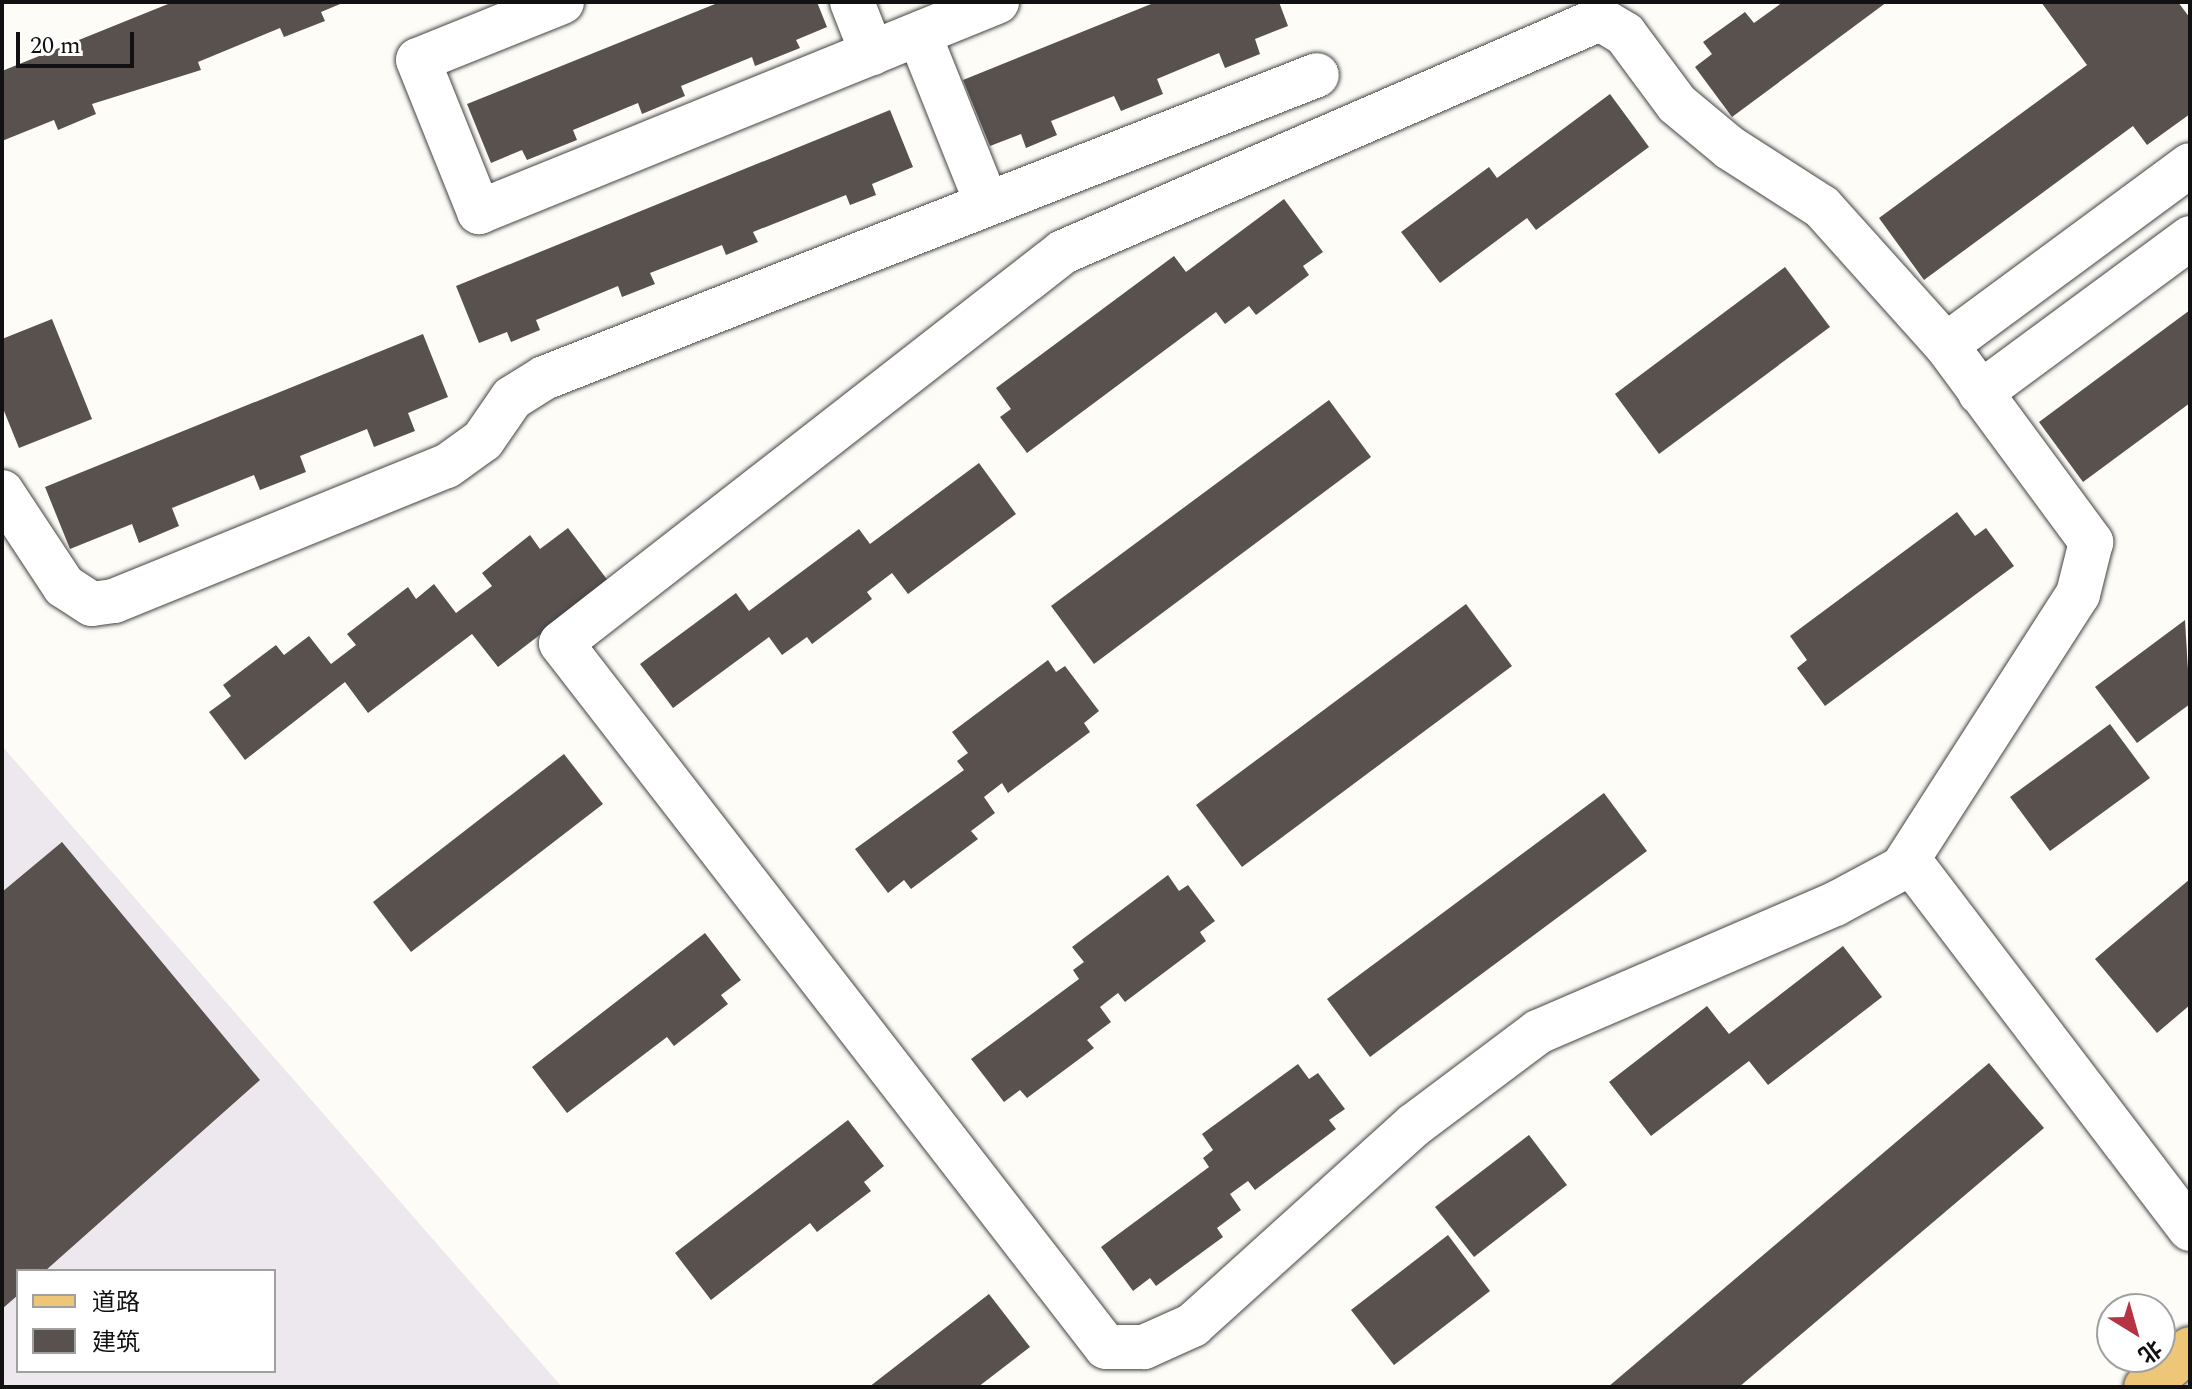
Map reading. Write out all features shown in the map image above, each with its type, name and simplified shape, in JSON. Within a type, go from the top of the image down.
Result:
[{"type":"main road","points":[[2146,1387],[2190,1349]]},
{"type":"lane","points":[[562,2],[418,60],[479,212],[997,2]]},
{"type":"lane","points":[[852,2],[872,53]]},
{"type":"lane","points":[[1600,19],[1625,34],[1687,113],[1822,207],[1946,345],[1980,393],[2091,542],[2078,594],[1909,860],[1835,904],[1538,1032],[1414,1125],[1193,1325],[1144,1347],[1106,1347],[561,643],[1063,252],[1600,19]]},
{"type":"lane","points":[[919,34],[987,204]]},
{"type":"lane","points":[[2,492],[64,586],[92,604],[114,601],[447,466],[483,440],[512,398],[544,378],[1317,75]]},
{"type":"lane","points":[[1946,345],[2190,165]]},
{"type":"lane","points":[[1980,393],[2190,238]]},
{"type":"lane","points":[[1909,860],[2190,1229]]},
{"type":"shaded area","points":[[2,746],[562,1387],[2,1387]]},
{"type":"building","points":[[173,2],[345,2],[321,12],[325,21],[284,37],[280,28],[198,62],[201,70],[92,104],[96,114],[58,130],[54,120],[2,141],[2,71]]},
{"type":"building","points":[[720,2],[817,2],[827,27],[796,40],[800,48],[755,66],[752,57],[681,86],[685,96],[642,114],[638,103],[573,130],[577,140],[527,160],[522,150],[491,163],[467,104]]},
{"type":"building","points":[[1156,2],[1279,2],[1288,26],[1255,39],[1260,54],[1225,68],[1219,53],[1157,79],[1163,94],[1121,111],[1114,96],[1051,121],[1057,135],[1026,148],[1021,134],[990,146],[963,80]]},
{"type":"building","points":[[1783,2],[1887,2],[1732,117],[1695,67],[1712,54],[1703,42],[1745,12],[1754,23]]},
{"type":"building","points":[[2041,2],[2178,2],[2190,18],[2190,114],[2147,145],[2133,126],[1924,280],[1879,218],[2087,65]]},
{"type":"building","points":[[1610,94],[1649,147],[1536,230],[1527,218],[1440,283],[1401,232],[1489,167],[1497,178]]},
{"type":"building","points":[[890,110],[913,167],[872,184],[876,195],[850,205],[846,195],[753,232],[758,242],[726,255],[722,245],[650,273],[655,284],[622,297],[618,286],[536,320],[540,330],[511,342],[507,332],[479,343],[456,286]]},
{"type":"building","points":[[1284,199],[1323,252],[1303,266],[1309,275],[1256,315],[1249,306],[1225,324],[1216,312],[1027,453],[1000,417],[1011,409],[996,388],[1174,256],[1186,272]]},
{"type":"building","points":[[1785,267],[1830,327],[1659,454],[1615,394]]},
{"type":"building","points":[[2190,310],[2190,403],[2083,482],[2039,422]]},
{"type":"building","points":[[52,319],[92,419],[19,448],[2,406],[2,339]]},
{"type":"building","points":[[423,334],[448,397],[408,413],[415,431],[374,447],[367,429],[300,456],[306,472],[260,490],[254,475],[172,508],[179,526],[139,543],[132,524],[70,549],[45,487]]},
{"type":"building","points":[[1329,400],[1371,457],[1094,664],[1051,606]]},
{"type":"building","points":[[979,463],[1016,514],[908,594],[892,573],[867,592],[872,599],[812,644],[807,637],[782,655],[769,637],[673,708],[640,664],[736,593],[749,611],[859,529],[870,544]]},
{"type":"building","points":[[1957,512],[1975,536],[1986,528],[2014,566],[1825,706],[1797,668],[1807,660],[1790,636]]},
{"type":"building","points":[[568,528],[609,582],[498,667],[472,634],[368,713],[345,682],[245,760],[209,712],[231,696],[223,685],[276,645],[284,655],[309,636],[331,664],[356,645],[347,634],[408,587],[416,599],[434,584],[456,613],[492,586],[482,573],[530,535],[540,549]]},
{"type":"building","points":[[1466,604],[1512,666],[1242,867],[1196,805]]},
{"type":"building","points":[[2185,620],[2190,704],[2137,743],[2095,687]]},
{"type":"building","points":[[1048,660],[1056,672],[1065,666],[1099,711],[1084,723],[1090,732],[1008,793],[1002,783],[984,797],[995,813],[971,831],[978,839],[911,889],[904,880],[888,893],[855,849],[964,770],[957,761],[968,753],[952,732]]},
{"type":"building","points":[[2110,724],[2150,778],[2050,851],[2010,797]]},
{"type":"building","points":[[564,754],[603,804],[411,952],[373,902]]},
{"type":"building","points":[[1604,793],[1647,851],[1370,1057],[1327,999]]},
{"type":"building","points":[[62,842],[260,1080],[47,1269],[16,1269],[16,1297],[2,1309],[2,892]]},
{"type":"building","points":[[1168,875],[1179,891],[1188,885],[1215,921],[1200,932],[1206,941],[1125,1002],[1118,993],[1100,1007],[1111,1022],[1087,1040],[1094,1048],[1027,1098],[1020,1090],[1004,1102],[971,1059],[1079,979],[1073,970],[1084,962],[1072,947]]},
{"type":"building","points":[[2190,879],[2190,1005],[2157,1033],[2095,959]]},
{"type":"building","points":[[705,933],[741,980],[721,995],[728,1004],[674,1046],[667,1037],[567,1113],[532,1067]]},
{"type":"building","points":[[1843,946],[1882,997],[1768,1085],[1749,1061],[1651,1136],[1609,1082],[1707,1006],[1729,1034]]},
{"type":"building","points":[[1989,1063],[2044,1128],[1739,1387],[1608,1387]]},
{"type":"building","points":[[1298,1064],[1309,1079],[1318,1073],[1345,1109],[1329,1120],[1336,1129],[1255,1190],[1248,1181],[1230,1194],[1241,1210],[1217,1228],[1223,1237],[1156,1286],[1150,1278],[1133,1291],[1101,1247],[1209,1167],[1203,1158],[1213,1150],[1202,1134]]},
{"type":"building","points":[[848,1120],[884,1166],[864,1182],[871,1191],[817,1232],[810,1223],[711,1300],[675,1253]]},
{"type":"building","points":[[1529,1135],[1567,1185],[1474,1257],[1435,1207]]},
{"type":"building","points":[[1448,1235],[1490,1291],[1394,1365],[1351,1310]]},
{"type":"building","points":[[989,1294],[1030,1347],[978,1387],[869,1387]]}]
